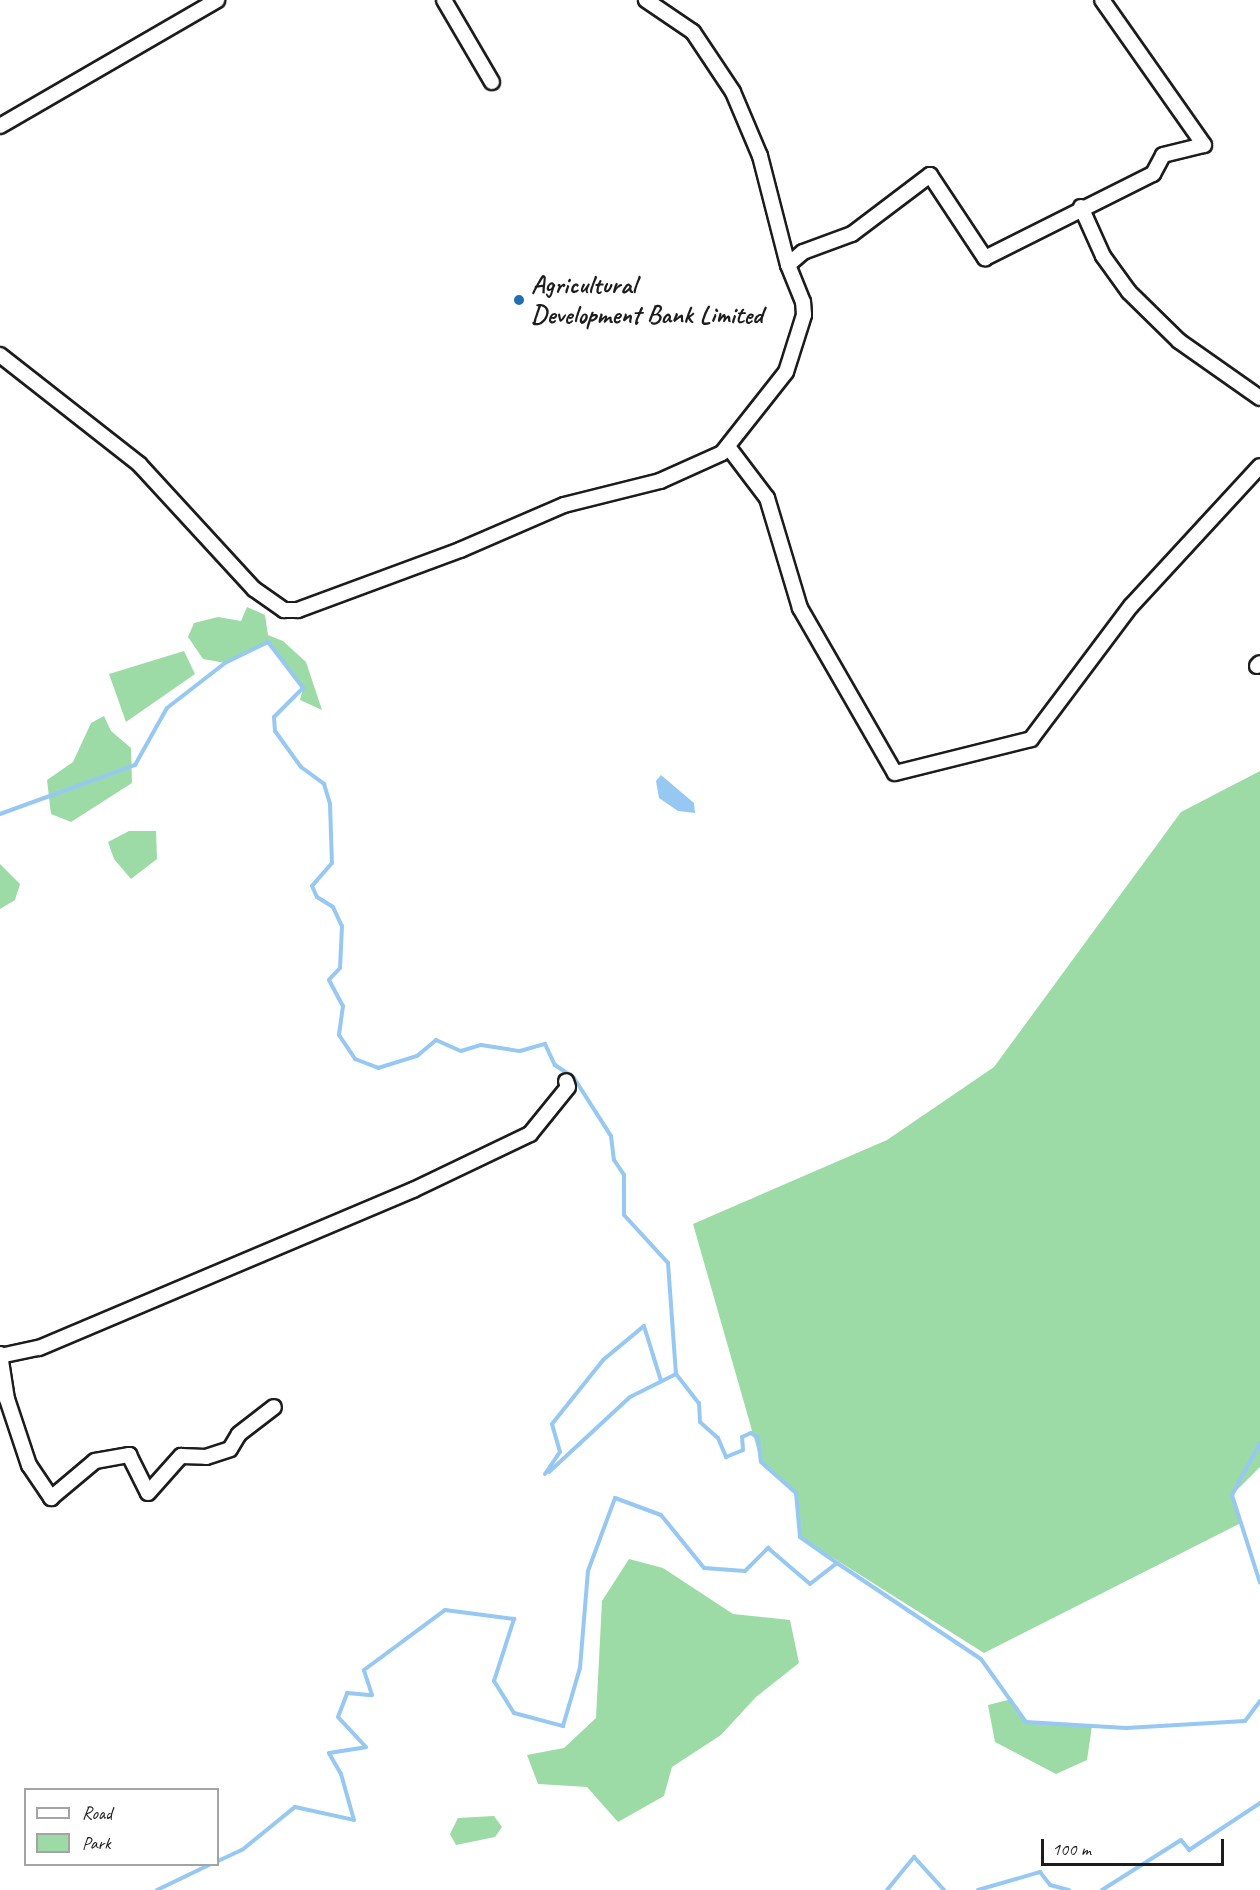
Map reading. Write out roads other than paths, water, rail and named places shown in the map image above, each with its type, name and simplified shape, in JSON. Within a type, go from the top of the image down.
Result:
[{"type":"street","points":[[0,126],[217,0]]},
{"type":"street","points":[[444,0],[492,82]]},
{"type":"street","points":[[0,356],[140,464],[241,576],[276,609],[298,610],[460,550],[564,505],[660,482],[729,448],[786,372],[804,315],[788,265],[760,156],[729,85],[693,32],[646,0]]},
{"type":"street","points":[[788,265],[803,252],[852,234],[930,176],[985,258],[1081,207],[1153,174],[1163,155],[1204,145],[1102,0]]},
{"type":"street","points":[[1081,207],[1103,256],[1129,292],[1179,341],[1260,398]]},
{"type":"street","points":[[729,448],[767,498],[800,608],[895,773],[1031,738],[1131,606],[1260,466]]},
{"type":"street","points":[[274,1407],[239,1434],[230,1449],[206,1457],[181,1456],[148,1493],[129,1455],[95,1461],[51,1498],[29,1465],[7,1399],[0,1355],[39,1348],[413,1190],[530,1134],[568,1087],[566,1081]]},
{"type":"water","points":[[661,775],[694,803],[695,813],[678,811],[659,798],[656,781]]},
{"type":"waterway","points":[[0,814],[135,765],[167,708],[225,663],[268,642],[303,688],[274,717],[275,731],[301,767],[324,784],[330,804],[332,863],[312,886],[317,897],[333,907],[342,926],[340,968],[329,980],[343,1006],[339,1035],[355,1059],[378,1068],[417,1056],[436,1040],[461,1051],[481,1045],[520,1051],[545,1044],[555,1065],[574,1078],[611,1136],[614,1160],[624,1175],[624,1215],[668,1263],[676,1374],[699,1403],[700,1422],[718,1438],[726,1457],[743,1450],[742,1437],[751,1433],[758,1438],[761,1462],[796,1493],[800,1537],[837,1563]]},
{"type":"waterway","points":[[545,1474],[560,1452],[552,1424],[603,1360],[644,1326],[661,1381]]},
{"type":"waterway","points":[[549,1472],[630,1397],[676,1374]]},
{"type":"waterway","points":[[1260,1443],[1232,1495],[1260,1583]]},
{"type":"waterway","points":[[219,1861],[242,1850],[295,1807],[354,1820],[341,1774],[329,1753],[366,1747],[338,1717],[347,1693],[372,1695],[364,1670],[445,1610],[514,1619],[494,1681],[514,1713],[563,1726],[580,1668],[588,1571],[615,1498],[661,1515],[704,1568],[745,1571],[768,1548],[810,1584],[837,1563],[981,1659],[1026,1722],[1126,1728],[1245,1721],[1260,1701]]},
{"type":"waterway","points":[[1102,1890],[1181,1840],[1189,1850],[1260,1803]]},
{"type":"waterway","points":[[887,1890],[914,1857],[944,1890]]},
{"type":"waterway","points":[[157,1890],[207,1866]]},
{"type":"waterway","points":[[978,1890],[1040,1872],[1050,1885],[1069,1890]]},
{"type":"place","name":"Agricultural Development Bank Limited","points":[[519,300]]}]
